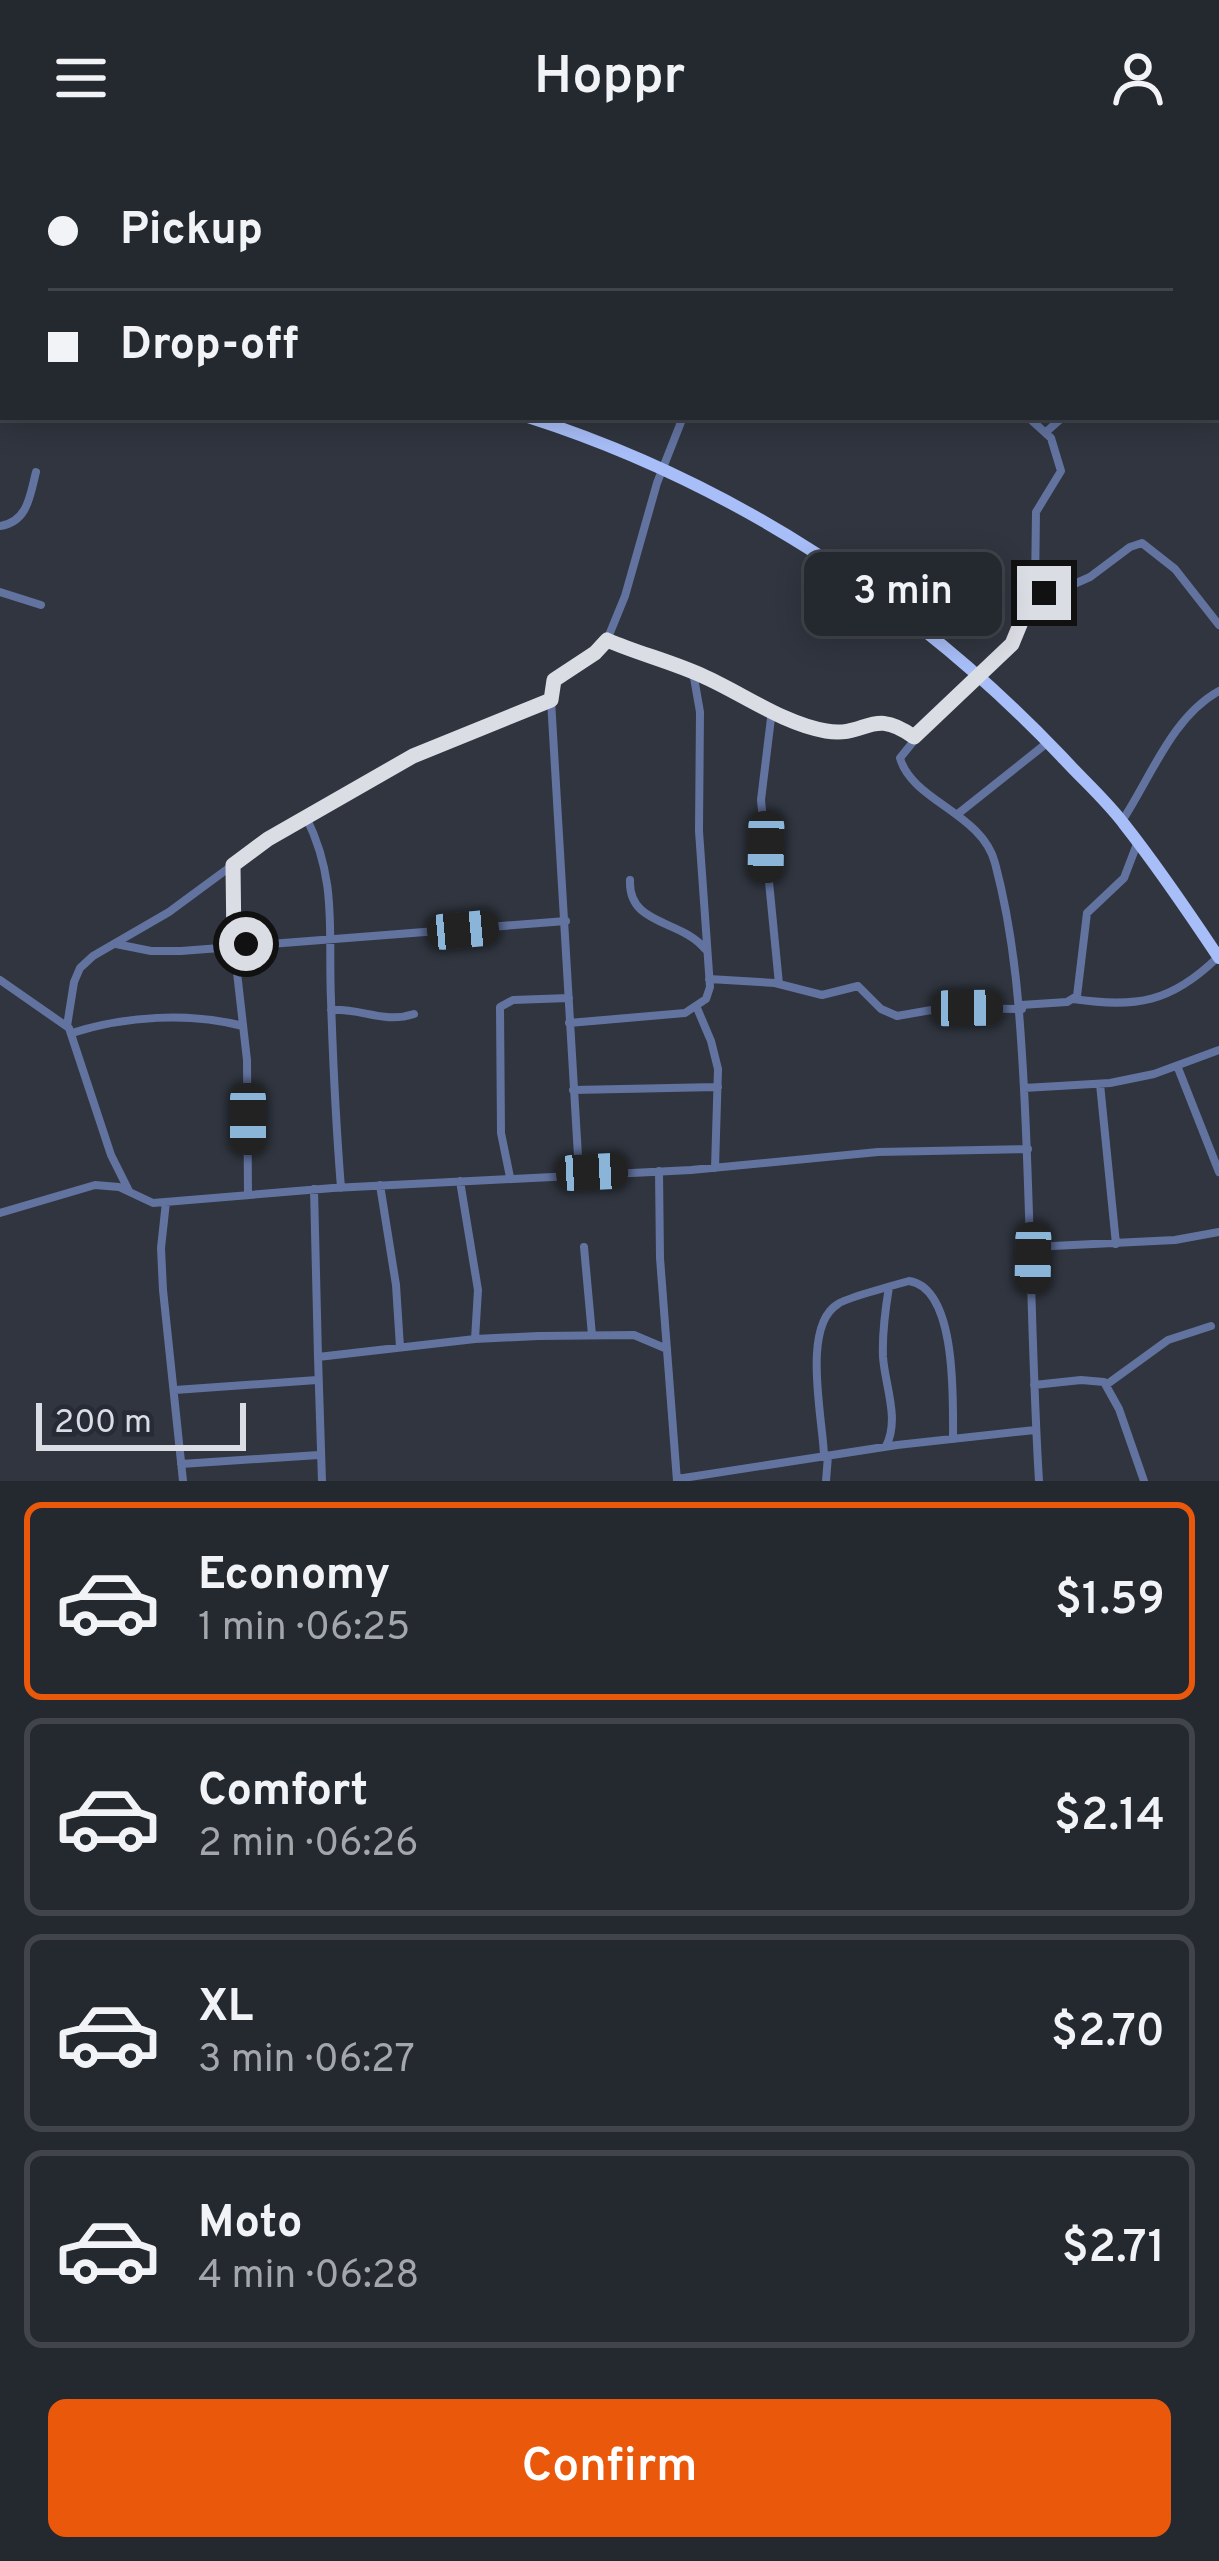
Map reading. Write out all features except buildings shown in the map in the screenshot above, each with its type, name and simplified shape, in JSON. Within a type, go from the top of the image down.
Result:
[{"type":"highway","points":[[536,420],[614,447],[790,535],[844,569],[980,675],[1122,820],[1218,958]]},
{"type":"street","points":[[579,1173],[551,700],[554,680],[607,640],[682,420]]},
{"type":"street","points":[[1032,420],[1046,432],[1060,471],[1036,512],[1035,588],[1012,644],[914,737],[900,758],[919,785],[958,813],[988,844],[994,859],[1021,1007],[1039,1481]]},
{"type":"street","points":[[1046,432],[1060,420]]},
{"type":"street","points":[[0,526],[22,516],[36,472]]},
{"type":"street","points":[[1035,588],[1044,593],[1073,585],[1142,543],[1175,569],[1219,625]]},
{"type":"street","points":[[0,592],[40,605]]},
{"type":"street","points":[[607,640],[823,730],[850,732],[875,721],[914,737]]},
{"type":"street","points":[[569,1023],[672,1015],[698,1008],[706,1000],[700,712],[693,672]]},
{"type":"street","points":[[1122,820],[1176,731],[1203,700],[1219,691]]},
{"type":"street","points":[[130,1192],[111,1155],[69,1030],[80,968],[306,817],[413,756],[551,700]]},
{"type":"street","points":[[772,710],[760,800],[779,984]]},
{"type":"street","points":[[958,813],[1048,742]]},
{"type":"street","points":[[306,817],[328,877],[332,910],[341,1187]]},
{"type":"street","points":[[1073,999],[1078,991],[1087,913],[1124,878],[1137,842]]},
{"type":"street","points":[[233,865],[248,1195]]},
{"type":"street","points":[[630,880],[632,904],[640,912],[692,935],[705,950]]},
{"type":"street","points":[[115,943],[151,951],[566,921]]},
{"type":"street","points":[[709,979],[779,984],[831,995],[858,986],[881,1009],[898,1016],[943,1008],[1021,1007],[1073,999],[1145,1002],[1182,987],[1218,958]]},
{"type":"street","points":[[0,980],[69,1030],[173,1017],[243,1026]]},
{"type":"street","points":[[510,1177],[501,1133],[500,1007],[513,1000],[568,998]]},
{"type":"street","points":[[698,1008],[711,1041],[718,1087],[716,1168]]},
{"type":"street","points":[[332,1010],[348,1009],[384,1019],[414,1014]]},
{"type":"street","points":[[1024,1088],[1100,1084],[1178,1068],[1219,1050]]},
{"type":"street","points":[[1178,1068],[1219,1172]]},
{"type":"street","points":[[1100,1084],[1116,1244]]},
{"type":"street","points":[[573,1090],[718,1087]]},
{"type":"street","points":[[0,1214],[95,1185],[130,1192],[153,1203],[341,1187],[716,1168],[878,1153],[1028,1149]]},
{"type":"street","points":[[659,1171],[658,1221],[677,1480],[885,1447],[1035,1430]]},
{"type":"street","points":[[460,1181],[478,1290],[475,1339]]},
{"type":"street","points":[[380,1186],[396,1285],[400,1347]]},
{"type":"street","points":[[314,1189],[322,1481]]},
{"type":"street","points":[[166,1202],[163,1290],[183,1481]]},
{"type":"street","points":[[1032,1247],[1116,1244],[1219,1232]]},
{"type":"street","points":[[584,1247],[592,1335]]},
{"type":"street","points":[[826,1481],[817,1338],[824,1319],[839,1302],[909,1281],[920,1282],[939,1304],[946,1336],[953,1439]]},
{"type":"street","points":[[885,1447],[892,1430],[883,1320],[889,1287]]},
{"type":"street","points":[[1034,1385],[1081,1380],[1106,1385],[1168,1340],[1211,1326]]},
{"type":"street","points":[[318,1358],[475,1339],[592,1335],[634,1334],[667,1349]]},
{"type":"street","points":[[176,1390],[317,1380]]},
{"type":"street","points":[[1106,1385],[1144,1481]]},
{"type":"street","points":[[181,1464],[320,1455]]},
{"type":"route","points":[[246,944],[234,946],[233,865],[268,839],[413,756],[551,700],[554,680],[607,640],[704,676],[823,730],[850,732],[875,721],[914,737],[1012,644],[1035,588],[1044,593]]}]
